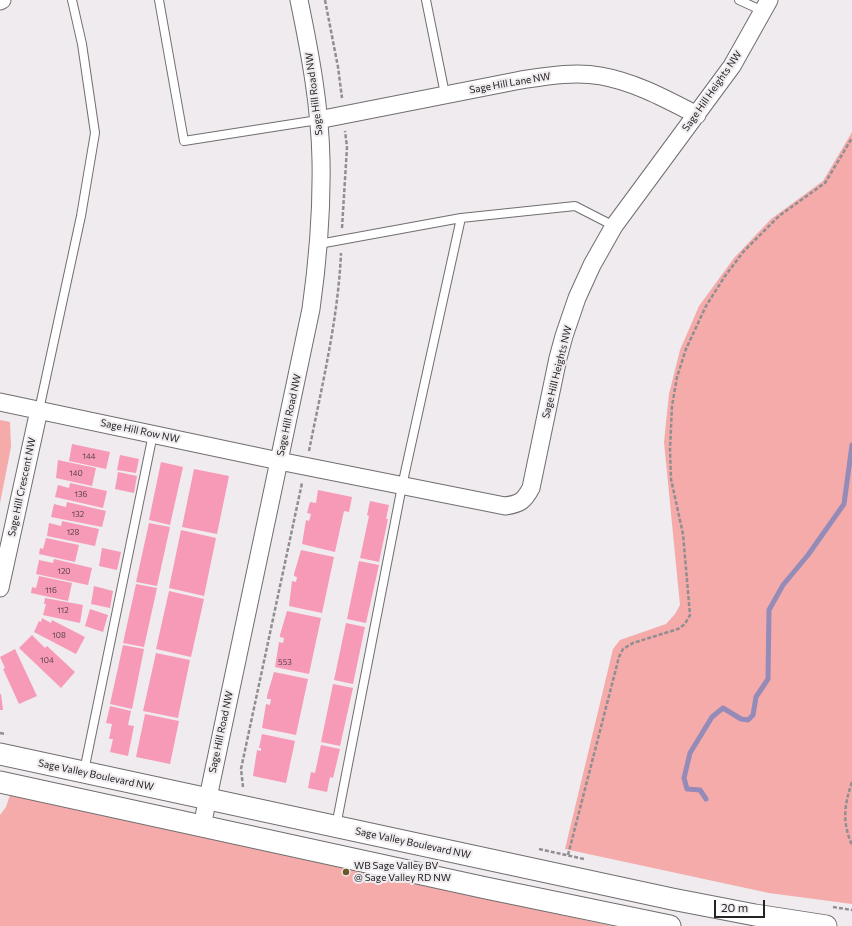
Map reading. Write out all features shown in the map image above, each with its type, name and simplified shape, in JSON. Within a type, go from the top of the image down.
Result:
[{"type":"street","name":"Sage Hill Road NW","points":[[202,826],[311,309],[319,244],[321,216],[321,159],[318,120],[310,56],[299,0]]},
{"type":"street","name":"Sage Hill Heights NW","points":[[279,461],[505,506],[516,505],[526,498],[532,488],[558,358],[564,336],[577,298],[592,265],[614,226],[732,66],[766,6]]},
{"type":"street","name":"Sage Hill Lane NW","points":[[318,120],[445,94],[554,75],[599,75],[624,81],[654,93],[697,115]]},
{"type":"street","name":"Sage Hill Row NW","points":[[0,402],[279,461]]},
{"type":"street","name":"Sage Hill Crescent NW","points":[[0,588],[39,410]]},
{"type":"street","name":"Sage Valley Boulevard NW","points":[[0,754],[672,899],[755,915],[826,926]]},
{"type":"street","points":[[0,782],[486,888],[670,926]]},
{"type":"lane","points":[[39,410],[82,216],[95,133],[82,44],[72,0]]},
{"type":"lane","points":[[159,0],[184,141],[318,120]]},
{"type":"lane","points":[[426,0],[445,94]]},
{"type":"lane","points":[[739,0],[766,6]]},
{"type":"lane","points":[[319,244],[461,218],[575,206],[614,226]]},
{"type":"lane","points":[[336,826],[402,486],[461,218]]},
{"type":"lane","points":[[84,772],[153,434]]},
{"type":"path","points":[[568,855],[589,769],[619,657],[623,649],[633,643],[678,629],[685,624],[690,615],[683,534],[671,480],[670,449],[672,406],[677,378],[686,349],[706,306],[744,250],[778,216],[825,183],[852,138]]},
{"type":"path","points":[[852,782],[846,799],[844,818],[847,834],[852,845]]},
{"type":"shaded area","points":[[852,132],[852,904],[769,893],[565,849],[613,649],[620,640],[666,624],[675,614],[680,605],[664,442],[669,394],[680,350],[699,306],[734,258],[771,219],[823,181]]},
{"type":"shaded area","points":[[0,420],[10,422],[11,447],[0,503]]},
{"type":"shaded area","points":[[10,795],[612,926],[0,926],[0,815],[6,807]]},
{"type":"building","points":[[72,444],[110,452],[106,469],[69,461]]},
{"type":"building","points":[[120,455],[139,459],[136,473],[117,470]]},
{"type":"building","points":[[58,460],[96,468],[92,486],[56,478]]},
{"type":"building","points":[[161,462],[183,467],[170,525],[149,520]]},
{"type":"building","points":[[194,469],[229,476],[217,534],[182,527]]},
{"type":"building","points":[[118,472],[137,476],[134,493],[115,489]]},
{"type":"building","points":[[70,483],[107,491],[103,508],[55,497],[58,485],[69,488]]},
{"type":"building","points":[[318,490],[352,497],[349,512],[344,511],[335,552],[302,544],[306,520],[309,521],[311,514],[307,513],[310,502],[316,503]]},
{"type":"building","points":[[370,501],[389,505],[386,519],[388,519],[379,562],[360,558],[369,516],[367,515]]},
{"type":"building","points":[[67,502],[106,511],[102,527],[51,517],[54,504],[66,507]]},
{"type":"building","points":[[62,521],[99,529],[95,546],[47,536],[49,523],[61,526]]},
{"type":"building","points":[[149,523],[170,527],[157,586],[136,582]]},
{"type":"building","points":[[181,530],[216,538],[204,596],[169,588]]},
{"type":"building","points":[[46,538],[79,545],[75,562],[39,554],[40,548],[43,549]]},
{"type":"building","points":[[102,548],[121,552],[117,570],[99,566]]},
{"type":"building","points":[[301,550],[334,557],[322,613],[289,606],[292,581],[296,582],[297,577],[294,576],[294,574]]},
{"type":"building","points":[[54,559],[92,568],[88,585],[36,574],[39,560],[53,563]]},
{"type":"building","points":[[359,561],[379,565],[366,623],[347,619]]},
{"type":"building","points":[[39,576],[72,583],[68,601],[31,593],[32,587],[36,588]]},
{"type":"building","points":[[136,584],[157,588],[144,647],[123,643]]},
{"type":"building","points":[[94,586],[113,591],[110,608],[91,604]]},
{"type":"building","points":[[169,591],[204,599],[191,657],[156,649]]},
{"type":"building","points":[[45,598],[83,605],[80,623],[43,615],[46,604],[44,604]]},
{"type":"building","points":[[90,609],[108,615],[103,632],[85,626]]},
{"type":"building","points":[[287,611],[321,618],[309,674],[275,667],[279,642],[283,643],[284,638],[280,637],[280,635]]},
{"type":"building","points":[[42,618],[51,623],[52,620],[85,637],[76,654],[34,632]]},
{"type":"building","points":[[346,623],[365,627],[353,684],[334,680]]},
{"type":"building","points":[[32,635],[45,648],[47,646],[75,672],[61,688],[19,648]]},
{"type":"building","points":[[123,645],[144,649],[132,709],[110,704]]},
{"type":"building","points":[[15,649],[37,696],[19,704],[3,669],[5,668],[0,657]]},
{"type":"building","points":[[156,653],[190,660],[178,718],[143,711]]},
{"type":"building","points":[[274,672],[308,679],[296,735],[262,728],[266,704],[270,705],[271,699],[267,699],[267,696]]},
{"type":"building","points":[[333,684],[353,688],[340,746],[321,742]]},
{"type":"building","points":[[1,694],[3,710],[0,710]]},
{"type":"building","points":[[110,706],[131,711],[128,725],[134,726],[128,756],[110,752],[113,739],[109,739],[112,724],[106,723]]},
{"type":"building","points":[[145,714],[179,721],[170,764],[136,757]]},
{"type":"building","points":[[262,734],[295,741],[286,783],[253,776],[257,750],[261,751],[261,748],[259,748]]},
{"type":"building","points":[[321,745],[340,749],[333,778],[330,777],[327,792],[308,788],[311,772],[315,773]]},
{"type":"waterway","points":[[706,799],[700,790],[687,789],[684,778],[690,753],[712,717],[723,708],[741,719],[748,720],[753,715],[756,697],[768,679],[769,610],[783,585],[808,555],[844,504],[852,445]]},
{"type":"place","name":"WB Sage Valley BV @ Sage Valley RD NW","points":[[346,872]]}]
